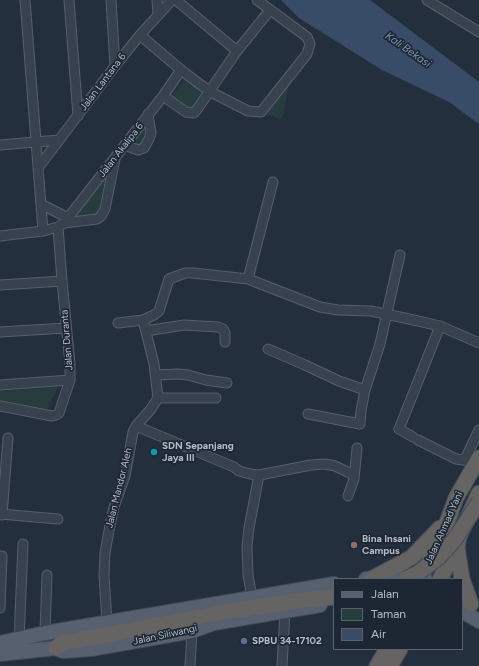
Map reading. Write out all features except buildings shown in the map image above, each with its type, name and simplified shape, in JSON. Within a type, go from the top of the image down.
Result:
[{"type":"highway","name":"Jalan Ahmad Yani","points":[[422,578],[456,498],[474,460]]},
{"type":"highway","name":"Jalan Ahmad Yani","points":[[441,578],[457,547],[465,523],[479,493]]},
{"type":"highway","points":[[408,578],[418,573],[439,557],[455,538],[479,502]]},
{"type":"highway","points":[[371,578],[412,557],[448,520]]},
{"type":"highway","points":[[457,547],[462,578]]},
{"type":"highway","points":[[463,583],[469,606]]},
{"type":"highway","points":[[56,648],[62,643],[224,612],[333,597]]},
{"type":"highway","points":[[377,666],[386,650]]},
{"type":"highway","points":[[390,666],[399,650]]},
{"type":"main road","points":[[376,578],[406,574],[419,578]]},
{"type":"main road","name":"Jalan Siliwangi","points":[[19,646],[45,633],[333,584]]},
{"type":"main road","name":"Jalan Siliwangi","points":[[19,646],[56,648],[63,651],[91,649],[192,631],[214,623],[333,602]]},
{"type":"main road","points":[[469,606],[479,621]]},
{"type":"main road","points":[[0,643],[19,646]]},
{"type":"main road","points":[[0,654],[19,646]]},
{"type":"street","points":[[25,0],[43,231]]},
{"type":"street","points":[[69,0],[78,116]]},
{"type":"street","points":[[111,0],[115,66]]},
{"type":"street","points":[[157,0],[158,15]]},
{"type":"street","name":"Jalan Lantana 6","points":[[38,168],[128,49],[172,0]]},
{"type":"street","points":[[176,0],[237,51]]},
{"type":"street","points":[[140,35],[181,70],[209,91],[248,111],[261,112],[307,54],[310,44],[307,37],[257,0]]},
{"type":"street","points":[[427,0],[436,3],[479,32]]},
{"type":"street","points":[[163,96],[186,112],[194,113],[237,51],[270,10]]},
{"type":"street","points":[[114,45],[128,49]]},
{"type":"street","name":"Jalan Akalipa 6","points":[[63,222],[115,158],[163,96],[181,70]]},
{"type":"street","points":[[76,88],[93,96]]},
{"type":"street","points":[[125,145],[138,150],[144,148],[151,133],[148,114]]},
{"type":"street","points":[[0,145],[59,140]]},
{"type":"street","points":[[0,236],[43,231],[63,222],[97,219],[101,216],[105,209],[115,158]]},
{"type":"street","points":[[248,279],[273,182]]},
{"type":"street","points":[[41,204],[63,222]]},
{"type":"street","name":"Jalan Duranta","points":[[0,406],[52,416],[59,413],[70,380],[70,364],[62,281],[63,222]]},
{"type":"street","points":[[308,414],[360,424],[365,390],[380,344],[400,255]]},
{"type":"street","points":[[118,324],[143,320],[154,315],[159,310],[169,279],[185,273],[193,273],[248,279],[320,307],[338,310],[371,311],[440,326],[479,343]]},
{"type":"street","points":[[0,286],[62,281]]},
{"type":"street","points":[[143,320],[152,350],[158,398],[216,398]]},
{"type":"street","points":[[146,332],[184,325],[218,327],[224,329],[225,342]]},
{"type":"street","points":[[440,326],[399,429],[456,459],[474,460]]},
{"type":"street","points":[[0,332],[66,328]]},
{"type":"street","points":[[268,349],[340,381],[365,390]]},
{"type":"street","points":[[156,375],[188,374],[206,380],[227,383]]},
{"type":"street","points":[[0,385],[70,380]]},
{"type":"street","name":"Jalan Mandor Aleh","points":[[108,622],[104,575],[106,544],[114,508],[125,476],[131,439],[136,426],[158,398]]},
{"type":"street","points":[[136,426],[234,467],[239,471],[259,475],[311,465],[325,464],[335,466],[354,475]]},
{"type":"street","points":[[474,460],[467,455],[479,430]]},
{"type":"street","points":[[8,438],[1,514],[58,519]]},
{"type":"street","points":[[348,496],[354,479],[357,448]]},
{"type":"street","points":[[252,598],[248,575],[249,528],[259,475]]},
{"type":"street","points":[[19,646],[23,544]]},
{"type":"street","points":[[0,608],[2,556]]},
{"type":"street","points":[[45,633],[47,575]]},
{"type":"street","points":[[282,666],[284,611]]},
{"type":"street","points":[[190,666],[192,631]]},
{"type":"green space","points":[[184,80],[200,89],[202,93],[202,99],[195,110],[168,100]]},
{"type":"green space","points":[[289,83],[283,116],[279,119],[266,113]]},
{"type":"green space","points":[[149,121],[144,150],[129,148]]},
{"type":"green space","points":[[110,172],[100,219],[74,218],[76,215]]},
{"type":"green space","points":[[58,387],[46,412],[0,406],[0,391]]},
{"type":"water","name":"Kali Bekasi","points":[[281,0],[370,0],[479,82],[479,124],[449,102],[382,70],[299,18]]},
{"type":"place","name":"SDN Sepanjang Jaya III","points":[[154,452]]},
{"type":"place","name":"Bina Insani Campus","points":[[354,545]]},
{"type":"place","name":"SPBU 34-17102","points":[[244,641]]}]
